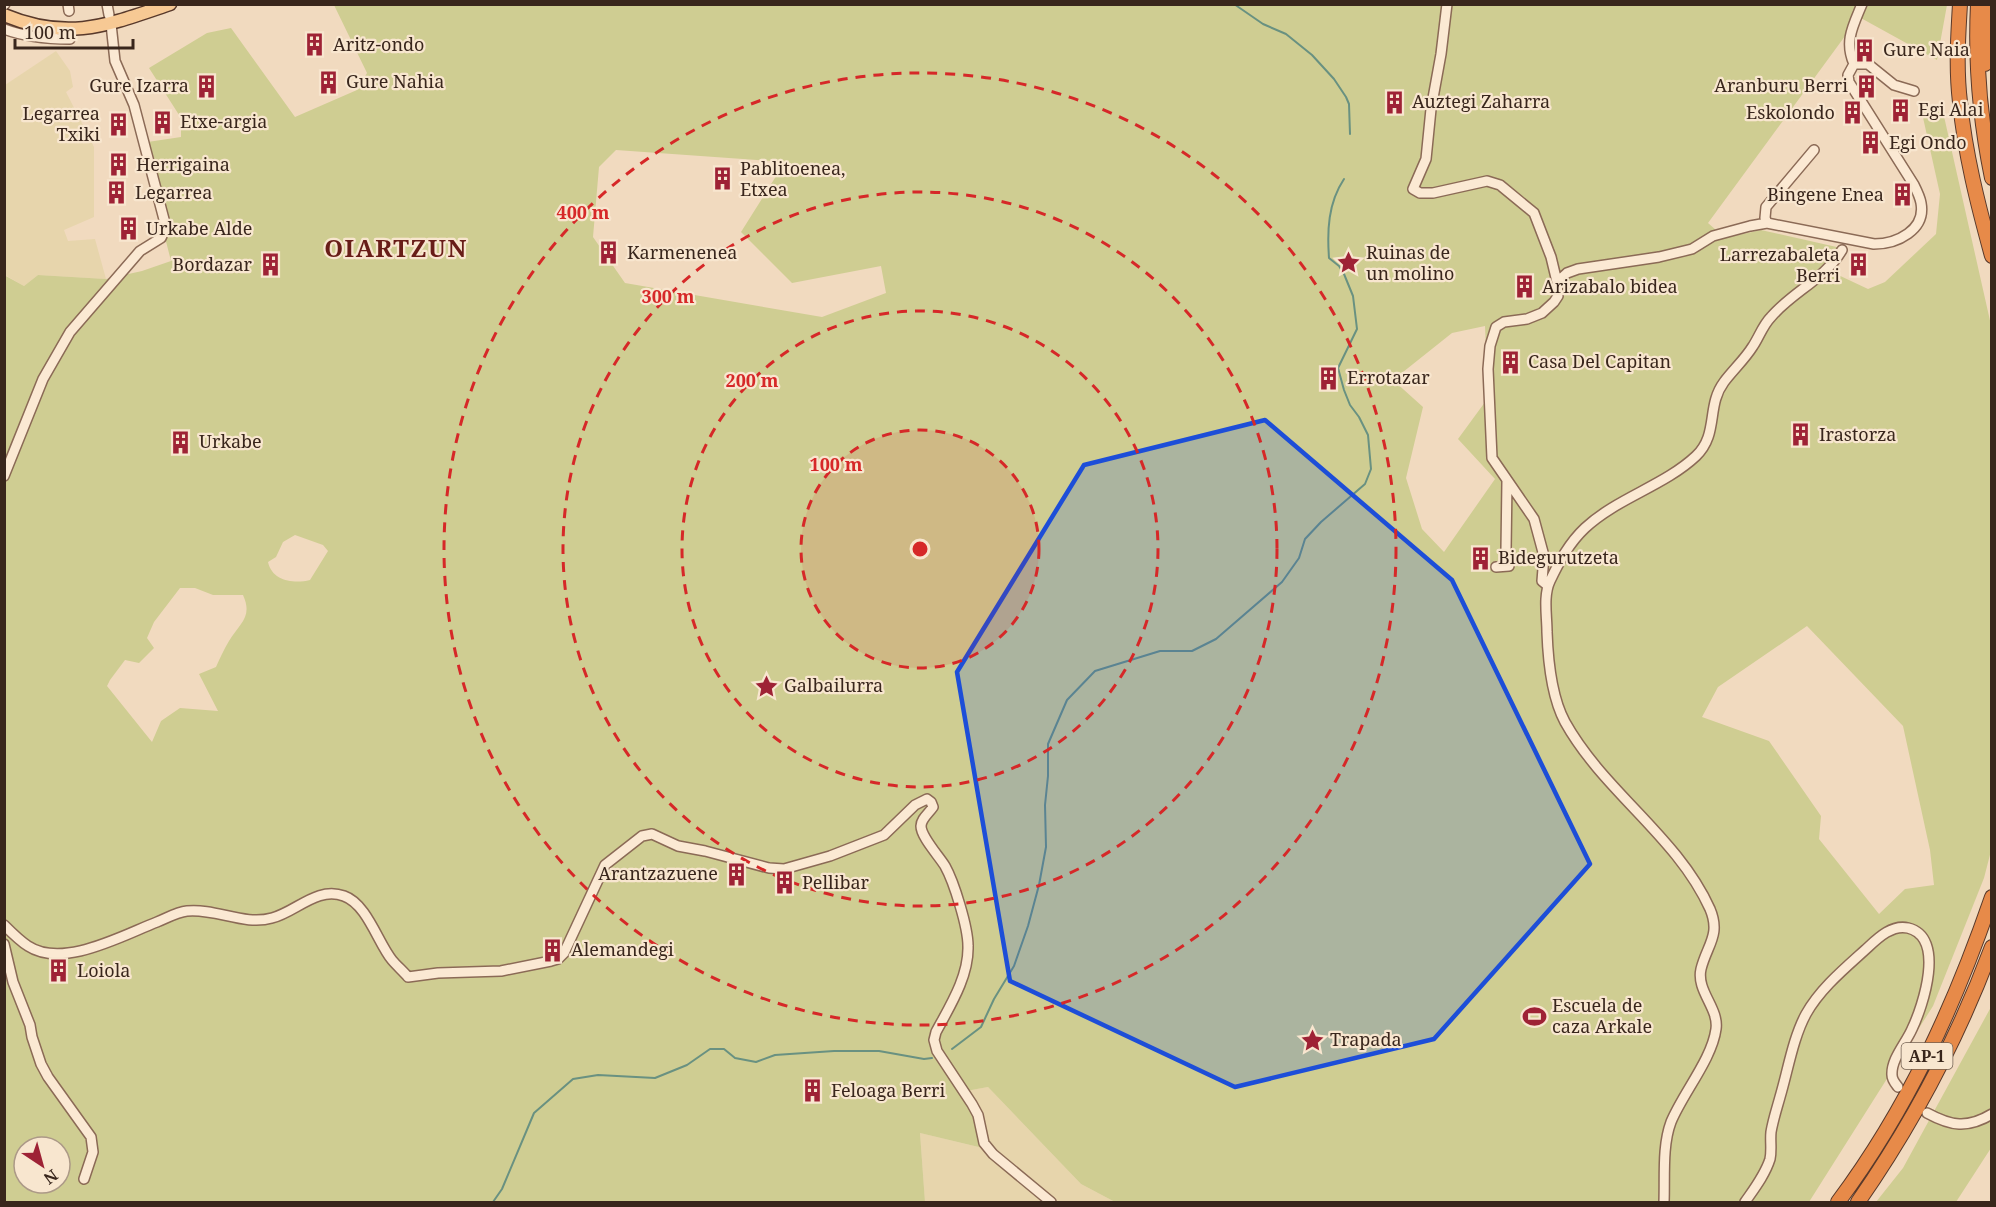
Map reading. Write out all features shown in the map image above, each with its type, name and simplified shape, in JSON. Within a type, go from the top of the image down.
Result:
[{"type":"highway","points":[[1960,4],[1957,44],[1960,102],[1977,201],[1992,256]]},
{"type":"highway","points":[[1978,4],[1977,73],[1981,117],[1992,178]]},
{"type":"highway","points":[[1981,117],[1985,101],[1985,51],[1989,4]]},
{"type":"highway","name":"AP-1","points":[[1838,1203],[1871,1156],[1920,1069],[1964,975],[1992,897]]},
{"type":"highway","name":"AP-1","points":[[1858,1203],[1878,1175],[1935,1078],[1961,1024],[1992,947]]},
{"type":"main road","points":[[4,15],[32,25],[58,29],[81,29],[170,4]]},
{"type":"street","points":[[4,476],[43,379],[70,332],[140,251],[161,238],[166,227],[134,105],[115,61],[107,4]]},
{"type":"street","points":[[1447,4],[1426,159],[1413,189],[1420,193],[1433,193],[1487,181],[1500,185],[1534,213],[1551,257],[1558,296],[1554,303],[1542,313],[1527,319],[1501,324],[1494,331],[1488,369],[1492,458],[1532,514],[1544,556],[1542,581],[1547,585]]},
{"type":"street","points":[[1854,64],[1848,44],[1862,4]]},
{"type":"street","points":[[4,29],[30,36],[70,39]]},
{"type":"street","points":[[1557,282],[1567,273],[1578,269],[1659,258],[1692,249],[1713,236],[1767,223],[1875,244],[1891,243],[1906,236],[1916,226],[1922,212],[1921,200],[1914,185],[1849,82],[1848,75],[1854,64]]},
{"type":"street","points":[[1854,64],[1868,64],[1894,84],[1914,91]]},
{"type":"street","points":[[1767,223],[1764,218],[1766,207],[1814,150]]},
{"type":"street","points":[[1664,1203],[1669,1130],[1687,1089],[1708,1055],[1717,1028],[1716,1018],[1700,978],[1701,969],[1714,936],[1714,922],[1704,898],[1675,853],[1592,760],[1565,721],[1555,691],[1548,651],[1547,585],[1569,547],[1587,526],[1683,466],[1705,446],[1711,429],[1716,398],[1722,386],[1751,350],[1771,316],[1829,267],[1842,250]]},
{"type":"street","points":[[1496,567],[1509,566],[1506,550],[1507,481]]},
{"type":"street","points":[[4,925],[29,947],[54,955],[89,948],[185,911],[214,912],[226,916],[264,920],[278,916],[315,897],[337,894],[354,903],[391,959],[408,977],[438,973],[501,971],[558,959],[564,953],[605,865],[642,836],[652,834],[678,846],[784,869],[830,856],[884,836],[915,805],[927,799],[933,807],[922,822],[921,828],[937,851],[950,876],[967,932],[968,948],[967,964],[961,982],[934,1040],[937,1051],[978,1115],[984,1143],[993,1154],[1051,1203]]},
{"type":"street","points":[[1745,1203],[1765,1173],[1770,1158],[1771,1131],[1799,1029],[1807,1012],[1832,981],[1879,937],[1894,928],[1903,927],[1917,931],[1927,944],[1929,967],[1913,1028],[1898,1054],[1892,1071],[1893,1080],[1898,1087]]},
{"type":"street","points":[[4,944],[13,982],[30,1025],[41,1064],[92,1137],[93,1152],[84,1179]]},
{"type":"street","points":[[1927,1113],[1946,1123],[1965,1125],[1992,1114]]},
{"type":"highlighted area","points":[[1265,420],[1452,580],[1590,864],[1434,1039],[1235,1087],[1010,981],[957,672],[1084,465]]},
{"type":"shaded area","points":[[334,5],[1947,5],[1937,60],[1859,17],[1708,223],[1725,238],[1761,230],[1841,248],[1834,273],[1868,289],[1885,282],[1936,234],[1940,194],[1922,113],[1941,103],[1991,325],[1992,847],[1984,878],[1933,1006],[1809,1202],[1115,1202],[1081,1184],[988,1087],[966,1091],[987,1149],[920,1133],[925,1202],[5,1202],[4,489],[10,468],[4,465],[4,275],[24,286],[38,275],[106,279],[142,271],[171,261],[141,143],[181,137],[181,118],[149,68],[207,33],[231,28],[295,117],[357,90],[367,73]],"holes":[[[616,150],[785,162],[741,232],[792,283],[881,266],[886,293],[822,317],[625,283],[593,237],[599,167]],[[1485,326],[1488,398],[1458,439],[1495,479],[1444,552],[1422,529],[1406,478],[1423,407],[1393,380],[1452,333]],[[295,535],[323,545],[328,551],[310,580],[284,580],[270,568],[268,562],[276,557],[283,542]],[[180,588],[195,588],[213,595],[243,595],[247,609],[244,620],[227,644],[216,667],[199,674],[218,711],[180,708],[161,721],[152,742],[107,686],[125,660],[139,663],[154,648],[147,638],[154,622]],[[1807,626],[1903,726],[1930,850],[1934,885],[1905,889],[1879,914],[1819,839],[1821,816],[1769,741],[1702,717],[1718,687]]]},
{"type":"shaded area","points":[[56,51],[70,71],[73,87],[66,92],[94,147],[94,217],[64,230],[68,241],[95,239],[106,279],[38,275],[24,286],[5,275],[5,85]]},
{"type":"shaded area","points":[[1991,1007],[1991,1148],[1956,1202],[1876,1202],[1903,1168]]},
{"type":"shaded area","points":[[988,1087],[1081,1184],[1115,1202],[925,1202],[920,1133],[987,1149],[965,1091]]},
{"type":"waterway","points":[[1234,4],[1263,24],[1286,34],[1312,55],[1334,79],[1349,104],[1350,134]]},
{"type":"waterway","points":[[952,1049],[981,1027],[994,999],[1014,966],[1028,926],[1046,847],[1045,805],[1048,744],[1067,700],[1095,671],[1160,651],[1192,651],[1216,639],[1282,582],[1299,558],[1305,539],[1365,484],[1371,469],[1368,435],[1350,405],[1338,368],[1357,329],[1353,296],[1339,266],[1329,258],[1330,217],[1335,198],[1344,179]]},
{"type":"waterway","points":[[493,1202],[502,1189],[534,1113],[573,1079],[598,1075],[655,1078],[687,1065],[710,1049],[724,1049],[735,1058],[756,1062],[775,1055],[834,1051],[879,1051],[924,1059],[932,1058]]},
{"type":"place","name":"Aritz-ondo","points":[[315,45]]},
{"type":"place","name":"Gure Naia","points":[[1865,50]]},
{"type":"place","name":"Gure Nahia","points":[[328,82]]},
{"type":"place","name":"Gure Izarra","points":[[207,86]]},
{"type":"place","name":"Aranburu Berri","points":[[1866,86]]},
{"type":"place","name":"Auztegi Zaharra","points":[[1394,102]]},
{"type":"place","name":"Egi Alai","points":[[1900,110]]},
{"type":"place","name":"Eskolondo","points":[[1853,113]]},
{"type":"place","name":"Etxe-argia","points":[[162,122]]},
{"type":"place","name":"Legarrea Txiki","points":[[118,124]]},
{"type":"place","name":"Egi Ondo","points":[[1871,143]]},
{"type":"place","name":"Herrigaina","points":[[118,165]]},
{"type":"place","name":"Pablitoenea, Etxea","points":[[722,179]]},
{"type":"place","name":"Legarrea","points":[[117,193]]},
{"type":"place","name":"Bingene Enea","points":[[1902,195]]},
{"type":"place","name":"Urkabe Alde","points":[[128,229]]},
{"type":"place","name":"Karmenenea","points":[[609,253]]},
{"type":"place","name":"Ruinas de un molino","points":[[1348,263]]},
{"type":"place","name":"Bordazar","points":[[270,265]]},
{"type":"place","name":"Larrezabaleta Berri","points":[[1858,265]]},
{"type":"place","name":"Arizabalo bidea","points":[[1524,287]]},
{"type":"place","name":"Casa Del Capitan","points":[[1510,362]]},
{"type":"place","name":"Errotazar","points":[[1329,378]]},
{"type":"place","name":"Irastorza","points":[[1801,435]]},
{"type":"place","name":"Urkabe","points":[[181,442]]},
{"type":"place","name":"Bidegurutzeta","points":[[1480,558]]},
{"type":"place","name":"Galbailurra","points":[[766,686]]},
{"type":"place","name":"Arantzazuene","points":[[736,874]]},
{"type":"place","name":"Pellibar","points":[[784,883]]},
{"type":"place","name":"Alemandegi","points":[[553,950]]},
{"type":"place","name":"Loiola","points":[[59,971]]},
{"type":"place","name":"Escuela de caza Arkale","points":[[1534,1016]]},
{"type":"place","name":"Trapada","points":[[1312,1040]]},
{"type":"place","name":"Feloaga Berri","points":[[813,1091]]},
{"type":"district","name":"OIARTZUN","points":[[396,249]]}]
